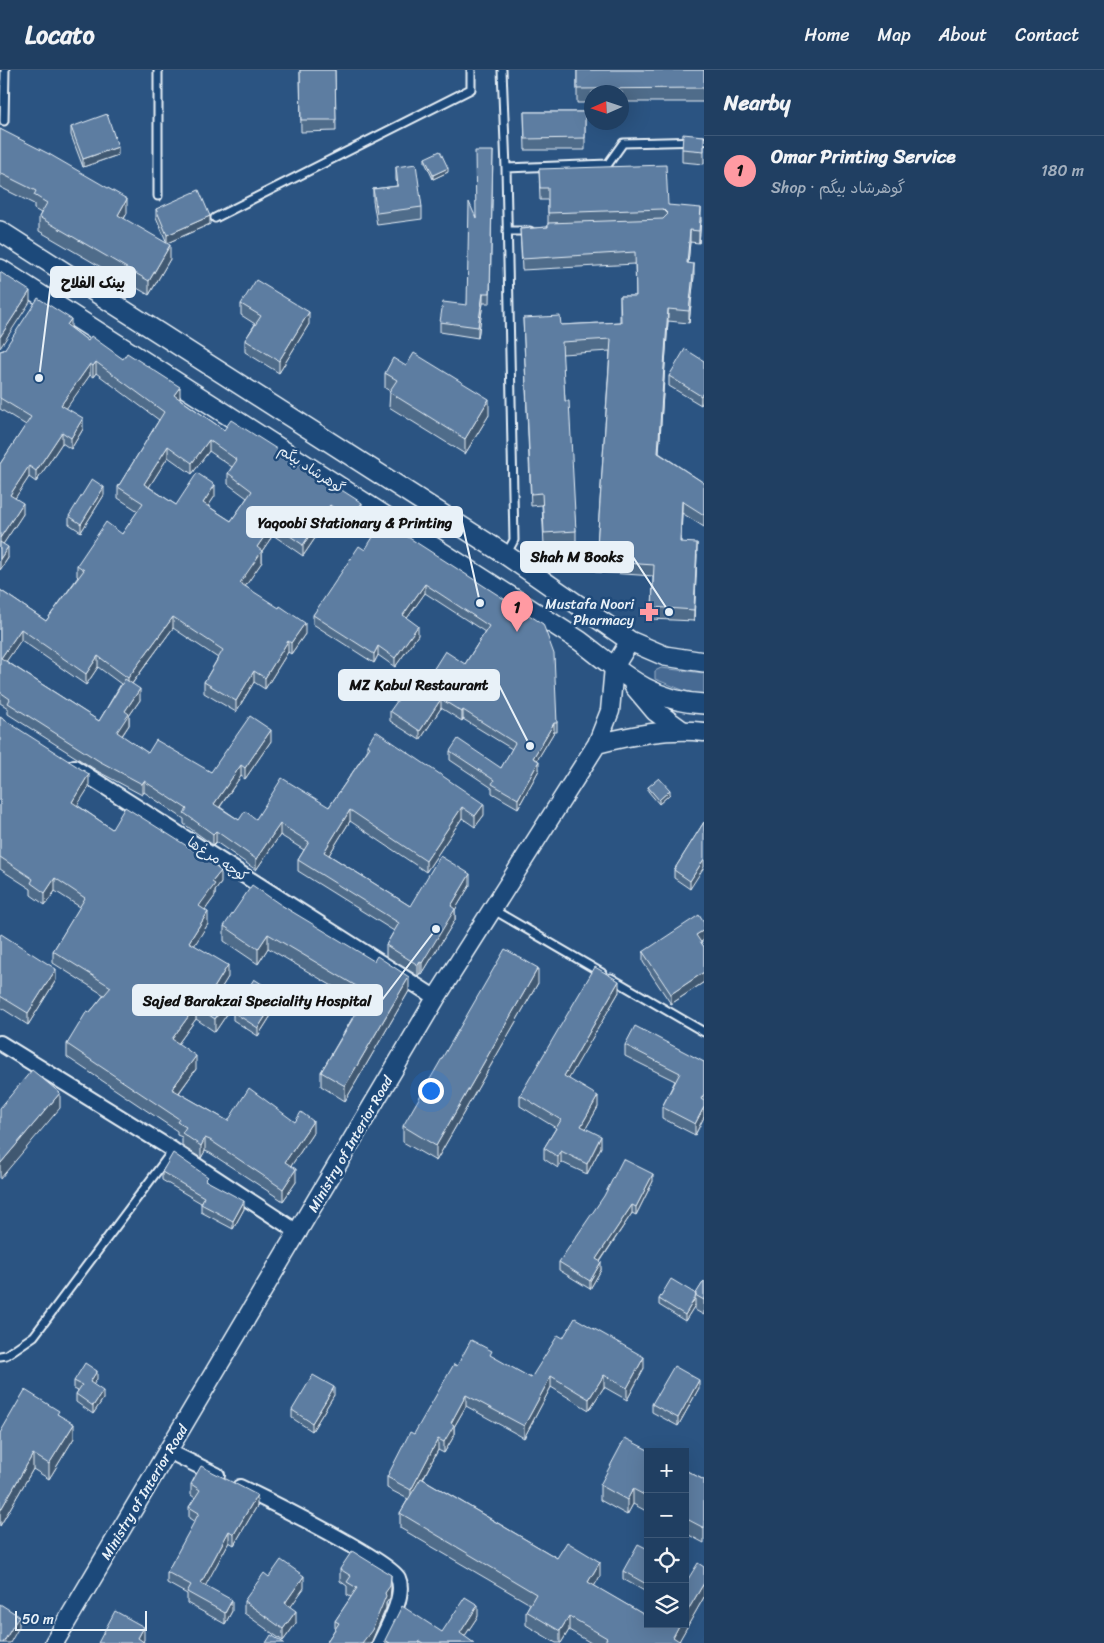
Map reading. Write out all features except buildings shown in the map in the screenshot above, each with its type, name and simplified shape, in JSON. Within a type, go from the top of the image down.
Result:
[{"type":"main road","points":[[0,230],[506,555],[630,640],[664,656],[704,662]]},
{"type":"main road","name":"گوهرشاد بیگم","points":[[0,268],[39,298],[580,641],[620,672],[650,692],[676,701],[704,704]]},
{"type":"main road","points":[[620,672],[654,711],[681,730]]},
{"type":"street","name":"Ministry of Interior Road","points":[[59,1641],[168,1451],[299,1233],[345,1149],[436,998],[598,744],[610,711],[630,640]]},
{"type":"street","points":[[598,744],[634,735],[681,730],[704,732]]},
{"type":"street","name":"کوچه مرغ‌ها","points":[[59,757],[436,998]]},
{"type":"street","points":[[0,1043],[173,1150],[299,1233]]},
{"type":"street","points":[[168,1451],[247,1490],[363,1552],[393,1572],[398,1579],[398,1600],[392,1619],[380,1643]]},
{"type":"lane","points":[[4,121],[5,70]]},
{"type":"lane","points":[[158,70],[158,196]]},
{"type":"lane","points":[[214,218],[471,89],[472,70]]},
{"type":"lane","points":[[502,70],[514,540],[506,555]]},
{"type":"lane","points":[[506,168],[608,164],[623,143],[704,141]]},
{"type":"lane","points":[[507,232],[536,230]]},
{"type":"lane","points":[[492,909],[704,1032]]},
{"type":"lane","points":[[0,1356],[6,1356],[34,1336],[173,1150]]},
{"type":"shaded area","points":[[661,668],[704,673],[704,695],[685,691],[655,679],[655,671]]},
{"type":"place","name":"بینک الفلاح","points":[[39,378]]},
{"type":"place","name":"Yaqoobi Stationary & Printing","points":[[480,603]]},
{"type":"place","name":"Mustafa Noori Pharmacy","points":[[649,612]]},
{"type":"place","name":"Shah M Books","points":[[669,612]]},
{"type":"place","name":"Omar Printing Service","points":[[517,632]]},
{"type":"place","name":"MZ Kabul Restaurant","points":[[530,746]]},
{"type":"place","name":"Sajed Barakzai Speciality Hospital","points":[[436,929]]}]
